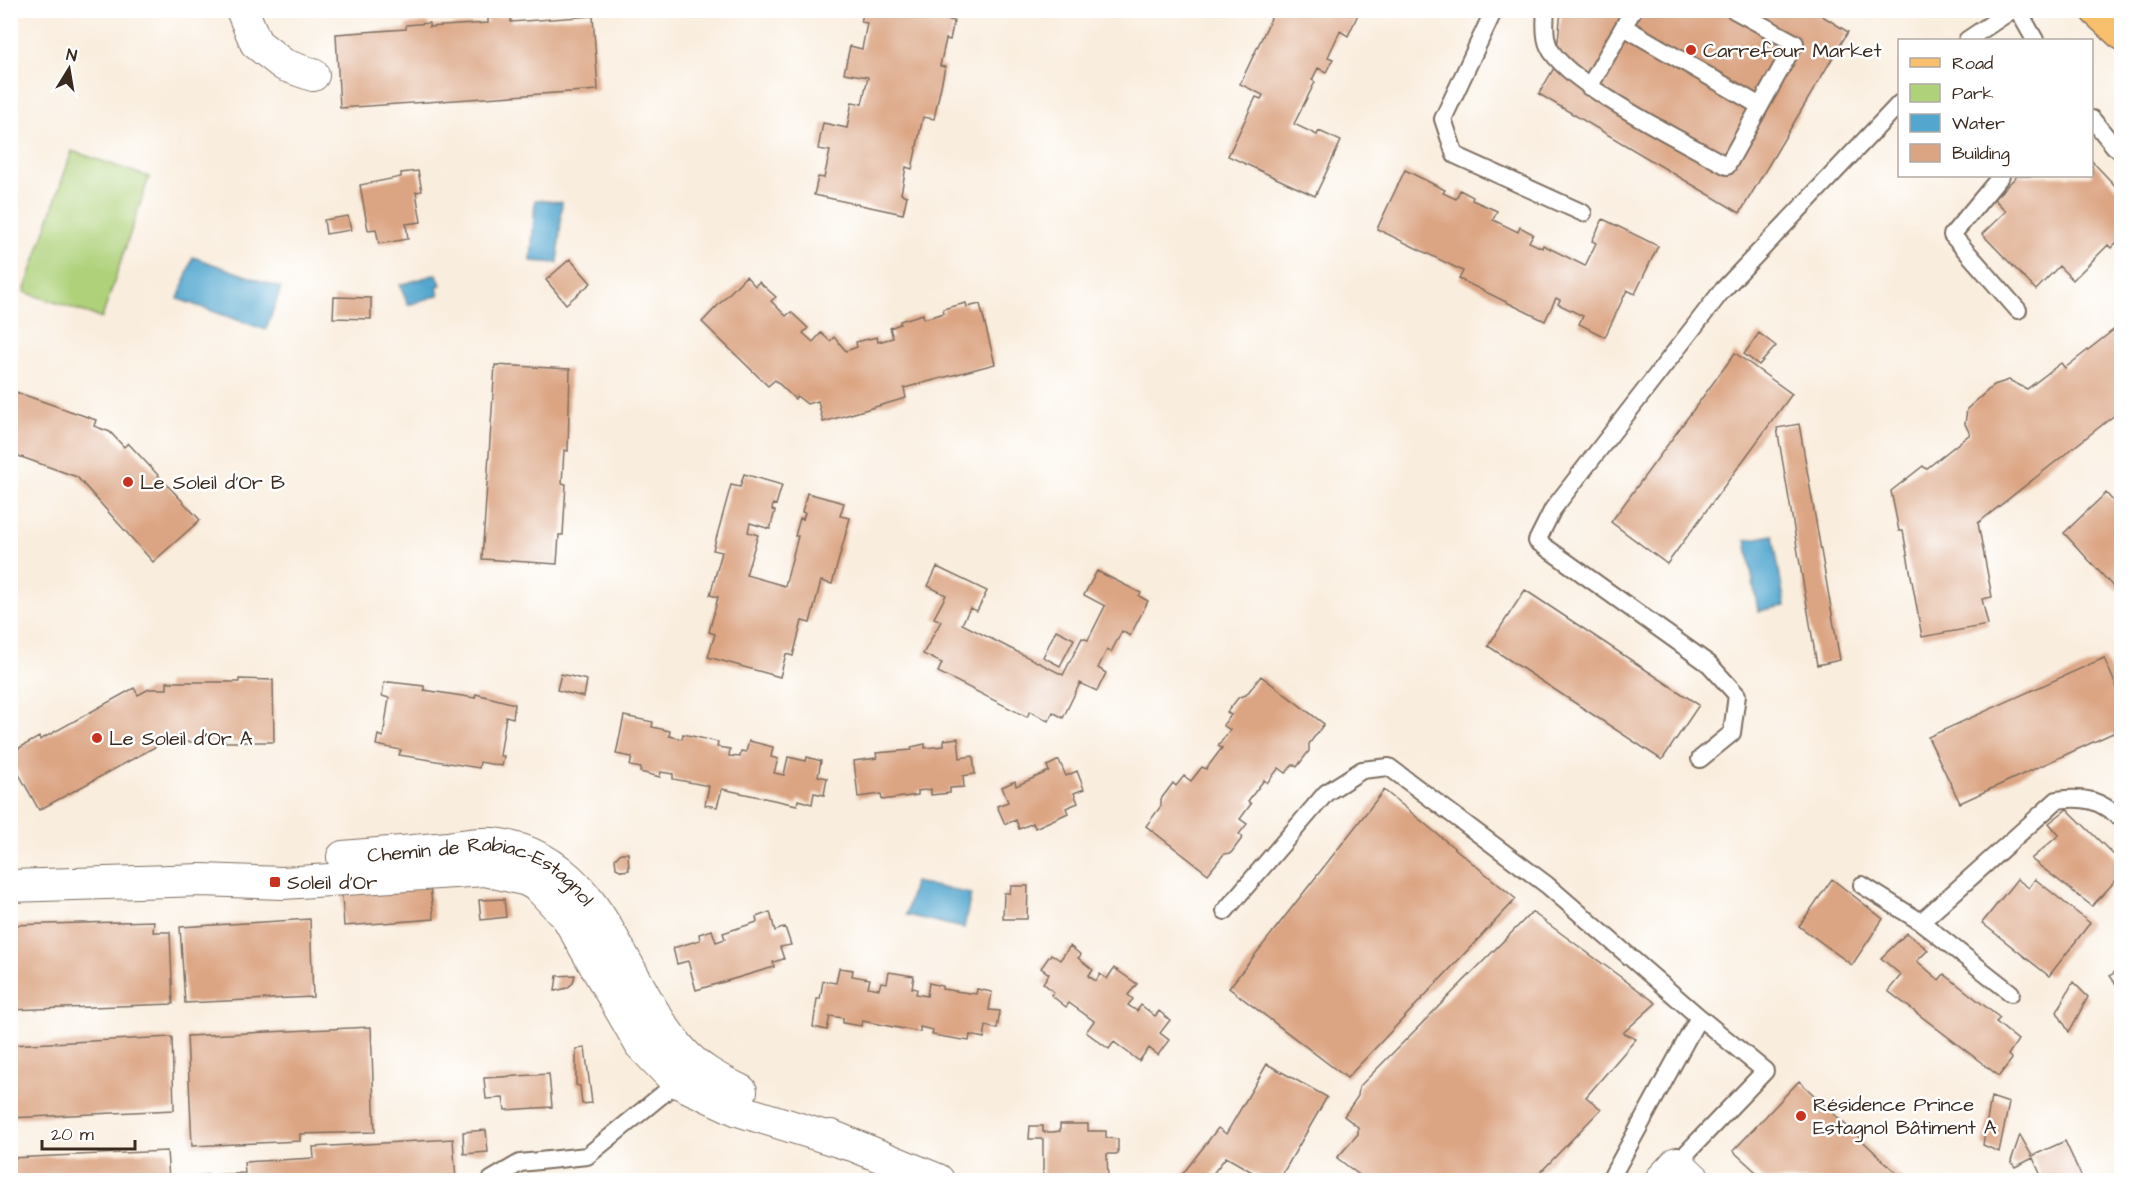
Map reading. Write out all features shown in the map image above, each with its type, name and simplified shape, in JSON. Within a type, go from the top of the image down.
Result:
[{"type":"main road","points":[[2097,10],[2121,33]]},
{"type":"street","points":[[242,10],[256,43],[284,65],[313,75]]},
{"type":"street","name":"Chemin de Rabiac-Estagnol","points":[[10,886],[202,880],[281,865],[338,858],[491,844],[521,849],[552,862],[582,891],[625,990],[680,1050],[685,1072],[709,1074],[848,1144],[938,1180]]},
{"type":"lane","points":[[1494,10],[1443,119],[1455,155],[1583,213]]},
{"type":"lane","points":[[1546,10],[1545,23],[1549,47],[1566,69],[1590,87],[1727,166],[1796,44],[1734,10]]},
{"type":"lane","points":[[1590,87],[1633,10]]},
{"type":"lane","points":[[1968,39],[2012,10]]},
{"type":"lane","points":[[2018,10],[2033,39]]},
{"type":"lane","points":[[1624,27],[1760,106]]},
{"type":"lane","points":[[1700,759],[1732,733],[1737,695],[1709,664],[1537,541],[1553,509],[1721,292],[1898,104]]},
{"type":"lane","points":[[2093,121],[2121,152]]},
{"type":"lane","points":[[2000,177],[1952,235],[2018,310]]},
{"type":"lane","points":[[1225,911],[1326,793],[1362,770],[1389,766],[1547,885],[1765,1071],[1678,1175]]},
{"type":"lane","points":[[1922,922],[2057,800],[2077,797],[2103,803],[2121,819]]},
{"type":"lane","points":[[1862,885],[1922,922],[2011,993]]},
{"type":"lane","points":[[1610,1180],[1700,1017]]},
{"type":"lane","points":[[491,1180],[520,1163],[587,1156],[685,1072]]},
{"type":"green space","points":[[72,151],[149,177],[102,318],[24,292]]},
{"type":"water","points":[[535,200],[562,202],[558,263],[531,261]]},
{"type":"water","points":[[193,257],[281,288],[266,330],[178,299]]},
{"type":"water","points":[[437,274],[441,285],[437,287],[439,295],[408,305],[400,285]]},
{"type":"water","points":[[1773,535],[1785,606],[1758,611],[1746,540]]},
{"type":"water","points":[[914,882],[971,894],[964,928],[906,915]]},
{"type":"building","points":[[864,10],[903,10],[954,21],[950,40],[946,39],[940,66],[945,67],[934,119],[923,117],[912,169],[906,167],[901,194],[907,196],[903,214],[814,195],[818,177],[824,178],[830,151],[818,149],[823,123],[847,128],[852,102],[862,104],[868,77],[844,73],[850,46],[862,49],[867,23],[861,22]]},
{"type":"building","points":[[1275,10],[1360,10],[1348,36],[1340,31],[1328,57],[1333,59],[1326,72],[1318,68],[1312,80],[1315,82],[1294,124],[1317,135],[1319,131],[1341,141],[1315,196],[1228,156],[1256,97],[1261,99],[1263,95],[1240,84]]},
{"type":"building","points":[[1561,10],[1813,10],[1848,32],[1740,213],[1539,94],[1562,54],[1557,51]]},
{"type":"building","points":[[511,16],[511,22],[593,16],[598,90],[340,108],[336,34],[406,29],[406,25],[429,23],[429,27],[488,23],[488,18]]},
{"type":"building","points":[[2093,162],[2121,192],[2121,238],[2111,248],[2108,245],[2073,280],[2059,266],[2036,290],[1982,234],[2006,211],[1994,199],[2016,177],[2093,177]]},
{"type":"building","points":[[1405,170],[1445,190],[1443,193],[1456,199],[1460,190],[1473,197],[1472,200],[1497,211],[1493,220],[1518,232],[1520,227],[1533,234],[1529,242],[1542,248],[1543,245],[1585,266],[1596,243],[1592,241],[1603,219],[1658,246],[1635,294],[1627,290],[1605,337],[1579,324],[1583,316],[1558,304],[1560,300],[1556,298],[1545,321],[1459,279],[1463,271],[1377,229]]},
{"type":"building","points":[[418,171],[422,191],[416,192],[421,222],[406,224],[408,239],[379,244],[376,229],[368,230],[360,185],[401,177],[401,173]]},
{"type":"building","points":[[348,216],[351,230],[326,234],[324,220]]},
{"type":"building","points":[[570,259],[591,283],[566,304],[546,280]]},
{"type":"building","points":[[746,276],[755,286],[759,282],[776,297],[771,301],[786,316],[791,312],[808,328],[803,333],[813,342],[821,333],[830,341],[834,337],[846,351],[857,347],[856,342],[877,337],[878,342],[893,338],[890,328],[900,324],[900,321],[923,314],[924,319],[944,313],[943,309],[966,303],[967,307],[980,304],[995,364],[904,388],[906,398],[823,422],[818,401],[807,404],[797,396],[795,399],[775,380],[768,386],[702,322]]},
{"type":"building","points":[[334,297],[371,298],[371,319],[333,318]]},
{"type":"building","points":[[2121,324],[2121,410],[1978,523],[1992,597],[1982,599],[1988,625],[1922,637],[1903,531],[1899,531],[1891,491],[1923,466],[1926,469],[1970,434],[1965,424],[1967,409],[1994,385],[2009,380],[2027,389],[2061,363],[2065,368]]},
{"type":"building","points":[[1759,333],[1776,346],[1759,365],[1744,354]]},
{"type":"building","points":[[1735,353],[1792,394],[1667,564],[1611,522]]},
{"type":"building","points":[[495,365],[570,369],[568,451],[564,450],[562,483],[566,484],[563,535],[559,535],[557,564],[482,559]]},
{"type":"building","name":"Le Soleil d'Or B","points":[[10,390],[96,420],[94,426],[110,432],[124,447],[128,443],[200,520],[153,562],[77,477],[10,453]]},
{"type":"building","points":[[1799,424],[1840,660],[1817,665],[1777,428]]},
{"type":"building","points":[[744,474],[782,485],[776,505],[773,504],[772,510],[775,511],[770,529],[750,523],[748,532],[758,535],[746,575],[785,586],[798,536],[795,536],[800,518],[803,519],[805,513],[802,512],[807,493],[844,503],[840,516],[850,518],[832,584],[821,581],[810,623],[802,621],[793,656],[786,654],[780,677],[708,657],[715,634],[709,632],[718,597],[710,595],[722,552],[713,550],[731,485],[740,487]]},
{"type":"building","points":[[2106,493],[2113,501],[2121,493],[2121,587],[2117,591],[2064,533]]},
{"type":"building","points":[[937,567],[987,591],[977,611],[970,608],[962,624],[1063,675],[1082,638],[1088,640],[1105,606],[1084,595],[1097,571],[1141,593],[1139,596],[1148,601],[1130,636],[1122,631],[1111,652],[1107,650],[1098,668],[1106,673],[1097,691],[1080,683],[1063,718],[1053,712],[1048,721],[1030,711],[1027,717],[938,672],[942,663],[923,654],[941,621],[934,618],[946,595],[928,586]]},
{"type":"building","points":[[1525,590],[1699,705],[1662,760],[1488,646]]},
{"type":"building","points":[[1056,630],[1074,639],[1060,666],[1043,657]]},
{"type":"building","points":[[2104,658],[2121,697],[2121,743],[2113,733],[1960,803],[1928,737]]},
{"type":"building","points":[[561,674],[587,680],[584,697],[557,690]]},
{"type":"building","points":[[1261,676],[1324,724],[1309,744],[1309,751],[1297,767],[1293,764],[1286,773],[1279,768],[1267,783],[1264,780],[1248,801],[1251,804],[1240,819],[1247,824],[1239,834],[1243,837],[1231,853],[1224,854],[1208,874],[1146,826],[1161,806],[1161,799],[1173,783],[1176,786],[1184,776],[1191,781],[1202,767],[1206,769],[1222,748],[1218,746],[1230,730],[1223,725],[1231,715],[1227,712],[1239,697],[1246,695]]},
{"type":"building","name":"Le Soleil d'Or A","points":[[239,679],[273,680],[274,742],[164,742],[39,810],[10,758],[10,753],[39,737],[40,740],[134,688],[138,695],[149,689],[167,689],[167,682],[239,682]]},
{"type":"building","points":[[384,683],[424,686],[424,690],[475,698],[476,694],[515,704],[513,718],[506,716],[500,756],[504,756],[502,766],[480,762],[479,768],[399,755],[401,750],[376,745],[378,735],[383,737],[389,698],[382,696]]},
{"type":"building","points":[[624,716],[653,722],[652,727],[670,731],[669,736],[682,739],[683,734],[718,742],[717,747],[730,749],[729,756],[740,757],[741,751],[746,752],[749,741],[773,747],[771,757],[778,759],[774,773],[784,775],[788,757],[806,761],[807,757],[821,761],[818,776],[827,778],[824,795],[814,793],[812,804],[798,800],[797,805],[722,789],[717,807],[705,805],[709,786],[673,779],[673,774],[661,772],[660,777],[640,772],[641,768],[630,766],[632,757],[616,754]]},
{"type":"building","points":[[958,738],[960,758],[973,756],[975,774],[963,776],[964,787],[950,788],[950,793],[931,795],[931,789],[918,791],[918,795],[882,800],[881,794],[858,797],[854,761],[877,758],[876,753],[912,750],[911,747],[925,744],[925,748],[944,746],[944,740]]},
{"type":"building","points":[[1059,760],[1066,776],[1077,771],[1084,789],[1074,793],[1078,803],[1066,808],[1068,813],[1035,828],[1033,823],[1019,829],[1016,820],[1005,824],[997,806],[1008,802],[1002,787],[1015,781],[1016,786],[1049,771],[1047,766]]},
{"type":"building","points":[[1384,790],[1516,899],[1347,1078],[1229,988]]},
{"type":"building","points":[[2067,809],[2121,862],[2121,875],[2092,906],[2031,859],[2059,835],[2049,823]]},
{"type":"building","points":[[621,853],[628,853],[629,870],[622,871],[616,868],[615,859]]},
{"type":"building","points":[[1832,879],[1883,919],[1852,965],[1799,926]]},
{"type":"building","points":[[2017,879],[2029,888],[2035,879],[2090,923],[2049,976],[1982,923]]},
{"type":"building","points":[[1011,886],[1028,886],[1027,919],[1003,919],[1004,893],[1010,893]]},
{"type":"building","points":[[430,887],[434,919],[344,926],[342,895]]},
{"type":"building","points":[[504,899],[506,917],[481,920],[479,900]]},
{"type":"building","points":[[770,912],[775,931],[785,927],[791,945],[780,947],[784,959],[773,962],[774,967],[696,990],[688,961],[677,964],[673,948],[700,940],[699,934],[712,930],[716,942],[725,939],[723,933],[757,922],[756,917]]},
{"type":"building","points":[[1532,912],[1656,1003],[1623,1033],[1636,1039],[1586,1097],[1601,1109],[1533,1180],[1366,1180],[1337,1158],[1358,1134],[1358,1127],[1344,1116],[1358,1096],[1359,1087]]},
{"type":"building","points":[[310,919],[313,997],[185,1003],[180,927]]},
{"type":"building","points":[[154,921],[153,932],[170,932],[173,1004],[10,1010],[10,925]]},
{"type":"building","points":[[1907,933],[1928,950],[1917,961],[1939,980],[1944,974],[2000,1018],[1996,1022],[2018,1040],[2008,1055],[2012,1059],[1999,1076],[1888,991],[1901,975],[1881,958]]},
{"type":"building","points":[[1070,946],[1081,955],[1078,958],[1093,970],[1088,976],[1096,981],[1100,974],[1107,979],[1114,968],[1137,984],[1128,995],[1133,999],[1128,1005],[1137,1011],[1141,1005],[1155,1016],[1159,1011],[1170,1020],[1160,1033],[1169,1040],[1158,1055],[1149,1048],[1139,1061],[1114,1042],[1109,1049],[1086,1032],[1094,1021],[1069,1003],[1066,1007],[1051,995],[1054,992],[1043,983],[1049,974],[1041,968],[1051,954],[1060,960]]},
{"type":"building","points":[[2121,967],[2121,991],[2110,976]]},
{"type":"building","points":[[839,968],[853,970],[852,976],[870,979],[868,987],[879,989],[881,982],[887,983],[889,972],[914,976],[912,988],[917,989],[916,994],[927,996],[929,983],[942,986],[942,989],[976,994],[977,989],[992,992],[989,1010],[1000,1011],[997,1029],[986,1026],[984,1038],[970,1035],[969,1041],[932,1035],[933,1030],[920,1027],[920,1032],[862,1021],[861,1026],[843,1023],[843,1018],[830,1016],[827,1030],[813,1027],[817,999],[820,999],[823,981],[836,983]]},
{"type":"building","points":[[575,975],[573,983],[567,988],[555,991],[557,976]]},
{"type":"building","points":[[2073,982],[2088,997],[2069,1032],[2057,1012]]},
{"type":"building","points":[[371,1027],[375,1132],[300,1134],[300,1141],[192,1146],[187,1036]]},
{"type":"building","points":[[172,1037],[174,1110],[10,1118],[10,1045]]},
{"type":"building","points":[[585,1048],[592,1103],[582,1104],[580,1086],[576,1085],[576,1049]]},
{"type":"building","points":[[1267,1064],[1327,1097],[1279,1180],[1266,1180],[1226,1157],[1208,1180],[1178,1180],[1218,1128],[1226,1134]]},
{"type":"building","points":[[549,1074],[552,1107],[505,1110],[503,1098],[486,1099],[484,1078]]},
{"type":"building","name":"Résidence Prince Estagnol Bâtiment A","points":[[1799,1081],[1904,1180],[1765,1180],[1733,1151]]},
{"type":"building","points":[[1991,1097],[2009,1103],[1999,1152],[1983,1145]]},
{"type":"building","points":[[1060,1124],[1088,1124],[1088,1131],[1106,1131],[1106,1138],[1118,1139],[1118,1154],[1107,1154],[1108,1179],[1043,1180],[1043,1139],[1029,1139],[1030,1126],[1043,1126],[1043,1132],[1053,1132],[1060,1131]]},
{"type":"building","points":[[486,1130],[488,1152],[464,1154],[463,1132]]},
{"type":"building","points":[[2020,1135],[2032,1156],[2065,1141],[2083,1180],[2043,1180],[2033,1158],[2015,1167],[2011,1161]]},
{"type":"building","points":[[453,1139],[456,1180],[174,1180],[174,1177],[245,1173],[244,1162],[314,1158],[313,1147]]},
{"type":"building","points":[[167,1151],[169,1180],[10,1180],[10,1158]]},
{"type":"place","name":"Carrefour Market","points":[[1691,50]]},
{"type":"place","name":"Le Soleil d'Or B","points":[[128,482]]},
{"type":"place","name":"Le Soleil d'Or A","points":[[97,738]]},
{"type":"place","name":"Soleil d'Or","points":[[275,882]]},
{"type":"place","name":"Résidence Prince Estagnol Bâtiment A","points":[[1801,1116]]}]
